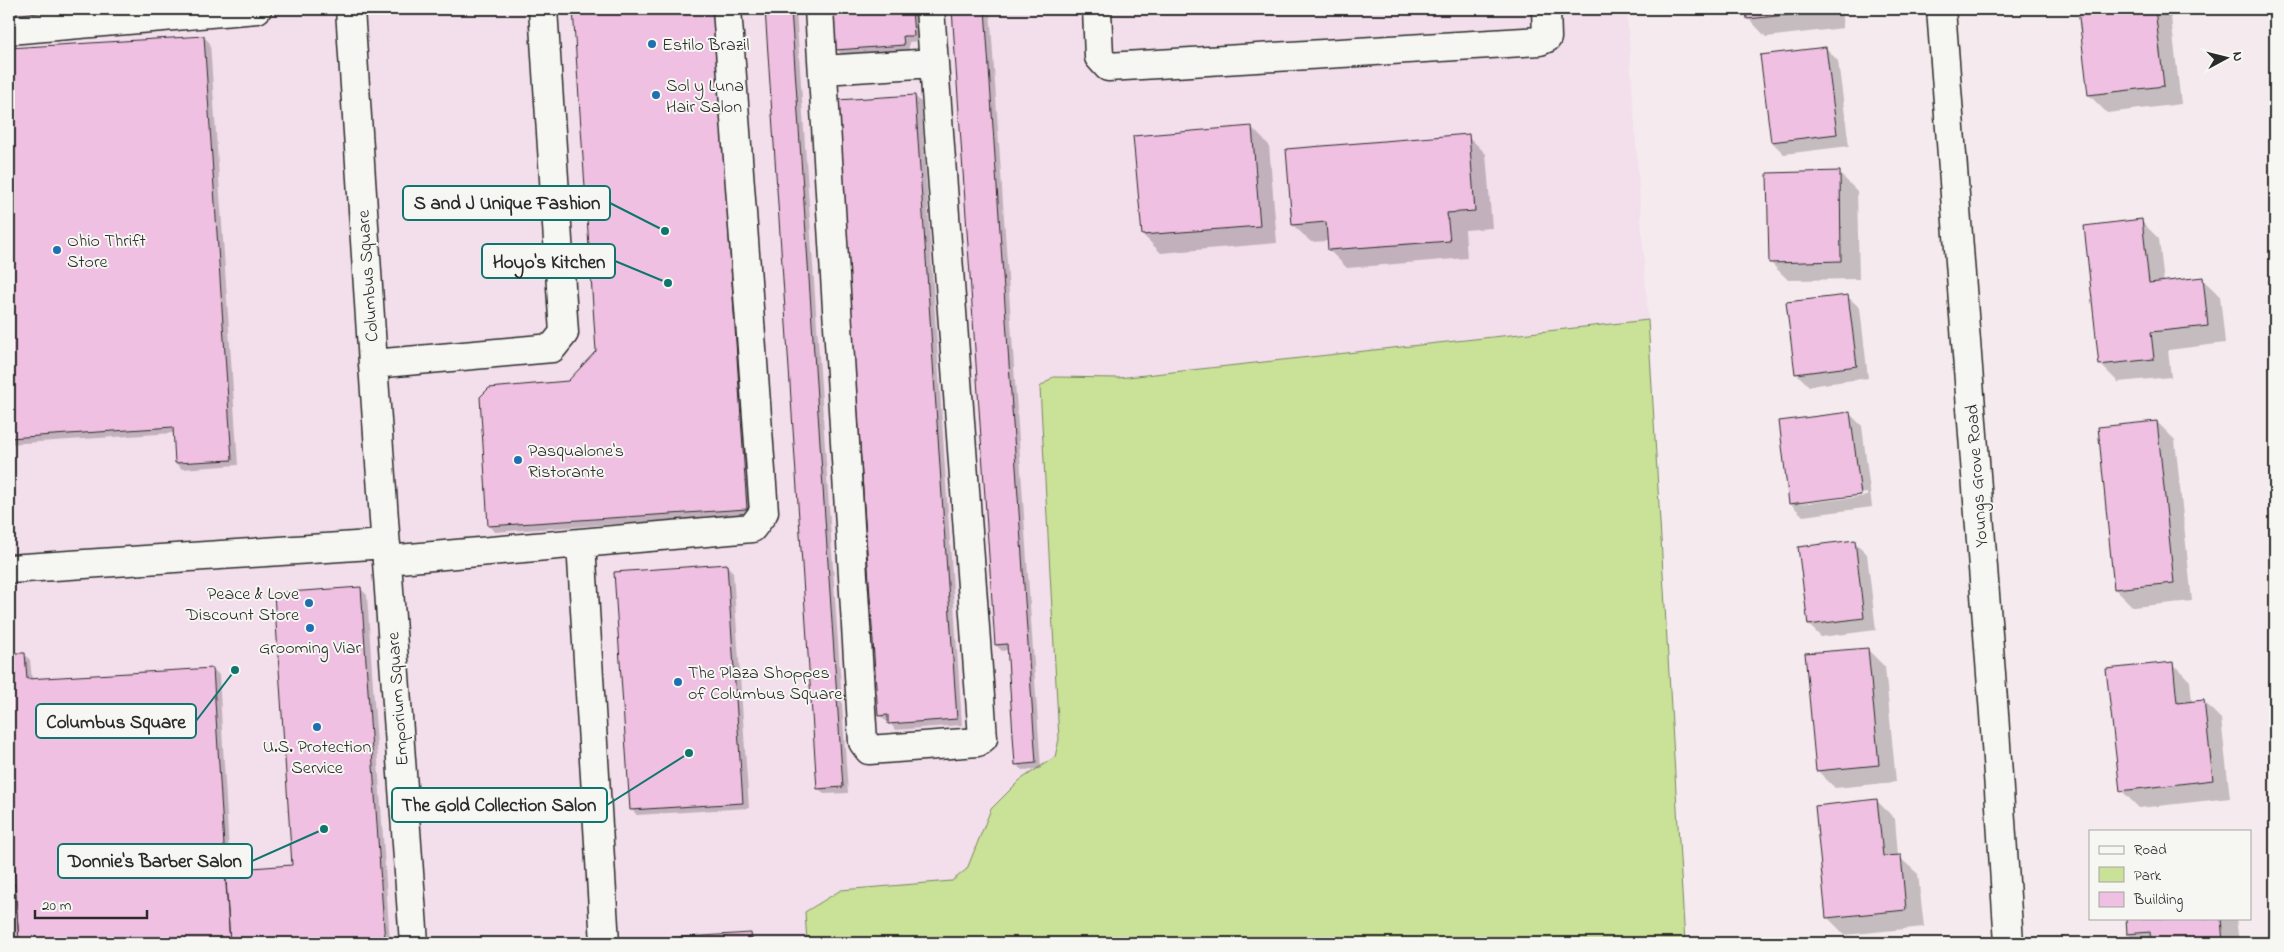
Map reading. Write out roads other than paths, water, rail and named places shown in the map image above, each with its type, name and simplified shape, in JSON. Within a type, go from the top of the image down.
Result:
[{"type":"street","points":[[9,30],[257,9]]},
{"type":"street","name":"Columbus Square","points":[[350,9],[387,552]]},
{"type":"street","points":[[373,364],[552,348],[564,333],[543,9]]},
{"type":"street","points":[[9,569],[581,543],[752,528],[764,512],[727,9]]},
{"type":"street","points":[[819,9],[863,742],[869,750],[978,742],[983,738],[930,9]]},
{"type":"street","points":[[1098,9],[1099,57],[1108,67],[1540,41],[1547,38],[1546,9]]},
{"type":"street","name":"Youngs Grove Road","points":[[1941,9],[1994,714],[2009,943]]},
{"type":"street","points":[[823,70],[934,63]]},
{"type":"street","points":[[581,543],[605,943]]},
{"type":"street","name":"Emporium Square","points":[[387,552],[414,943]]},
{"type":"place","name":"Estilo Brazil","points":[[652,44]]},
{"type":"place","name":"Sol y Luna Hair Salon","points":[[656,95]]},
{"type":"place","name":"S and J Unique Fashion","points":[[665,231]]},
{"type":"place","name":"Ohio Thrift Store","points":[[57,250]]},
{"type":"place","name":"Hoyo's Kitchen","points":[[668,283]]},
{"type":"place","name":"Pasqualone's Ristorante","points":[[518,460]]},
{"type":"place","name":"Peace & Love Discount Store","points":[[309,603]]},
{"type":"place","name":"Grooming Viar","points":[[310,628]]},
{"type":"place","name":"Columbus Square","points":[[235,670]]},
{"type":"place","name":"The Plaza Shoppes of Columbus Square","points":[[678,682]]},
{"type":"place","name":"U.S. Protection Service","points":[[317,727]]},
{"type":"place","name":"The Gold Collection Salon","points":[[689,753]]},
{"type":"place","name":"Donnie's Barber Salon","points":[[324,829]]}]
